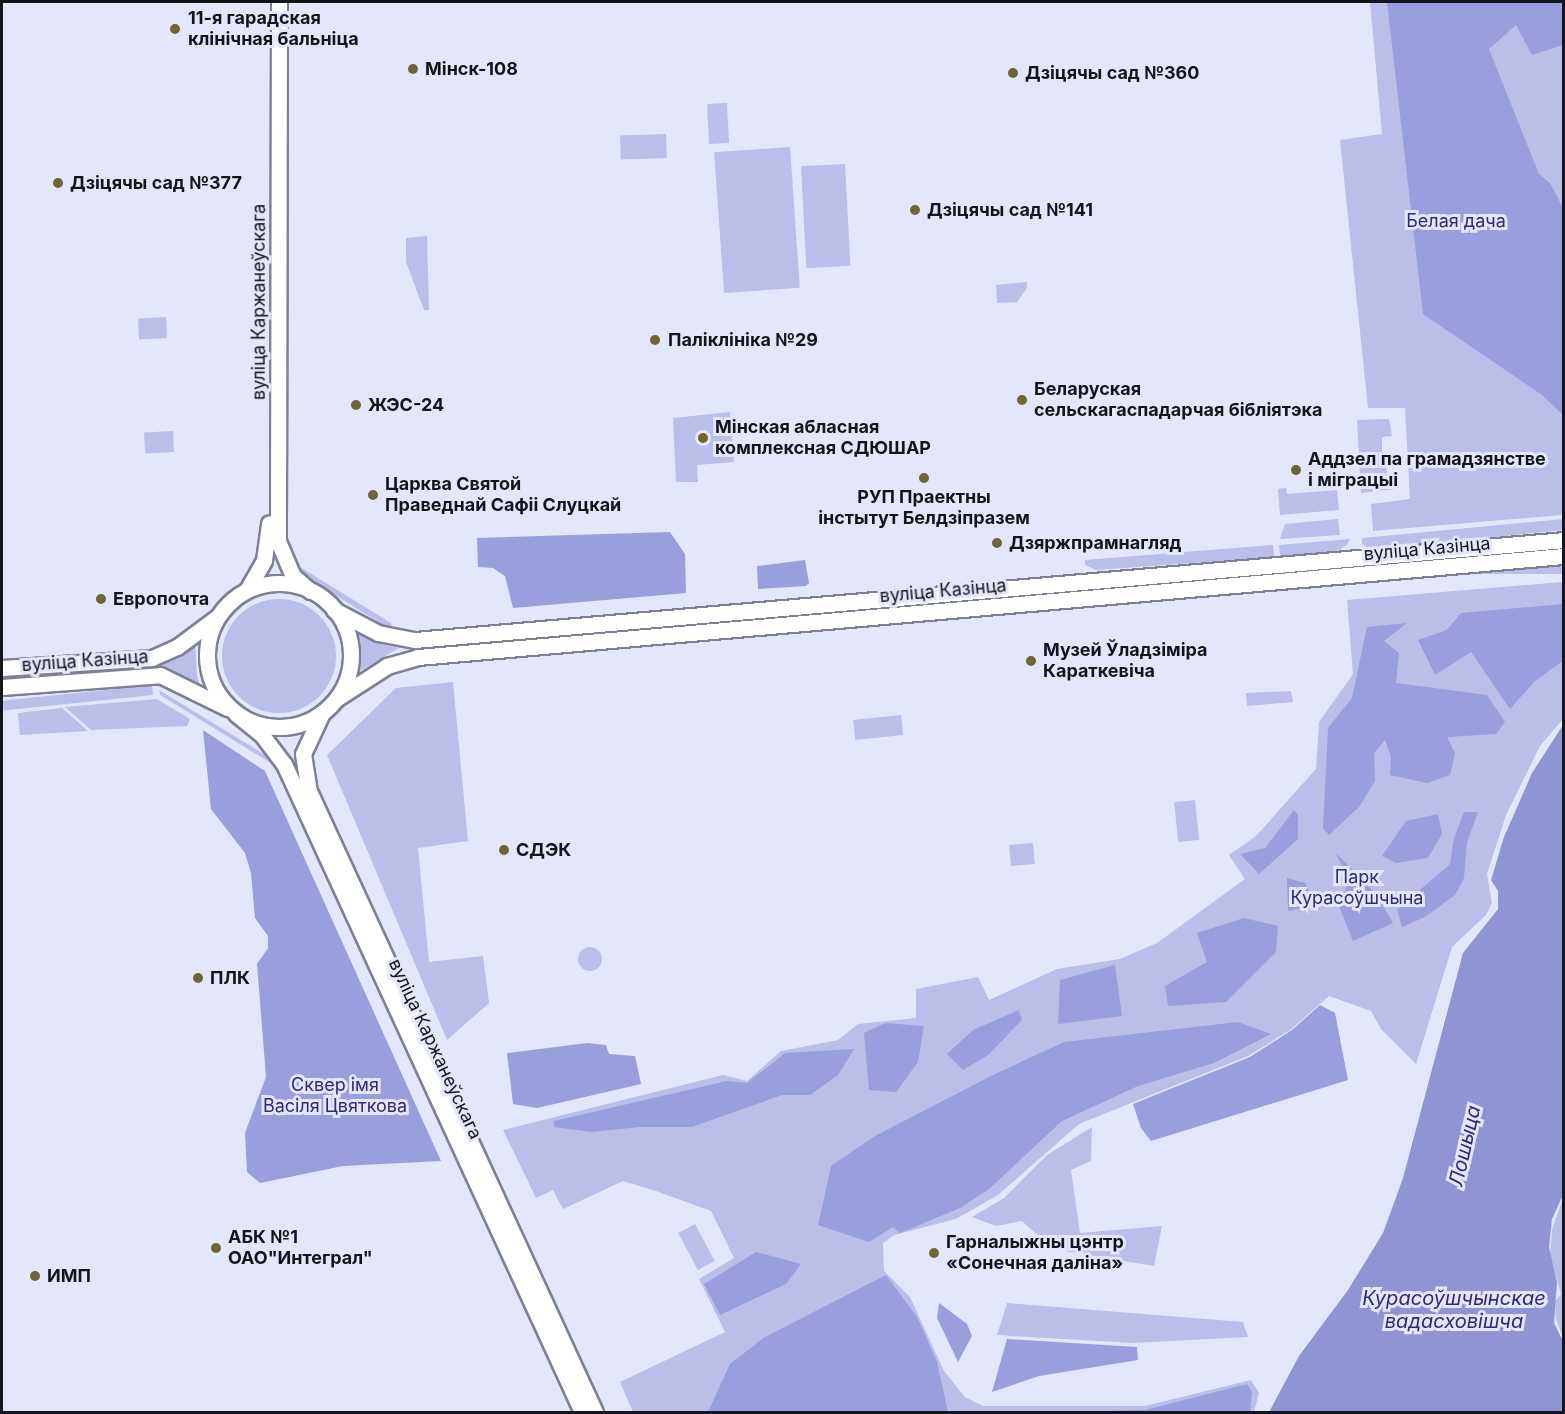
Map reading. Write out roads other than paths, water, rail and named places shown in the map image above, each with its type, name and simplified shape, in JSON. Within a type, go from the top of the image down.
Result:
[{"type":"main road","name":"вуліца Каржанеўскага","points":[[247,590],[261,567],[269,539],[270,2]]},
{"type":"main road","name":"вуліца Каржанеўскага","points":[[279,2],[278,541],[293,576],[310,591]]},
{"type":"main road","points":[[1556,540],[1554,549],[1557,556]]},
{"type":"main road","name":"вуліца Казінца","points":[[334,610],[378,633],[415,640],[1556,540]]},
{"type":"main road","name":"вуліца Казінца","points":[[336,699],[387,666],[418,657],[1557,556]]},
{"type":"main road","points":[[1298,563],[1299,580]]},
{"type":"main road","points":[[1082,582],[1084,599]]},
{"type":"main road","points":[[282,584],[310,591],[334,610],[346,630],[351,654],[347,679],[336,699],[322,713],[302,724],[277,728],[257,724],[235,713],[213,686],[207,665],[208,643],[218,616],[247,590],[282,584]]},
{"type":"main road","name":"вуліца Казінца","points":[[2,669],[152,658],[177,647],[218,616]]},
{"type":"main road","name":"вуліца Казінца","points":[[2,687],[160,675],[235,713]]},
{"type":"main road","name":"вуліца Каржанеўскага","points":[[235,713],[262,735],[284,764],[582,1413]]},
{"type":"main road","name":"вуліца Каржанеўскага","points":[[322,713],[303,754],[309,790],[595,1413]]},
{"type":"water","name":"Курасоўшчынскае вадасховішча","points":[[1563,725],[1564,1193],[1552,1219],[1549,1247],[1557,1283],[1554,1323],[1563,1341],[1563,1412],[1269,1412],[1299,1356],[1348,1290],[1383,1233],[1403,1178],[1463,953],[1498,909],[1498,891],[1491,880],[1504,837],[1532,773]]},
{"type":"place","name":"11-я гарадская клінічная бальніца","points":[[175,29]]},
{"type":"place","name":"Мінск-108","points":[[413,69]]},
{"type":"place","name":"Дзіцячы сад №360","points":[[1013,73]]},
{"type":"place","name":"Дзіцячы сад №377","points":[[58,183]]},
{"type":"place","name":"Дзіцячы сад №141","points":[[915,210]]},
{"type":"place","name":"Паліклініка №29","points":[[655,340]]},
{"type":"place","name":"Беларуская сельскагаспадарчая бібліятэка","points":[[1022,400]]},
{"type":"place","name":"ЖЭС-24","points":[[356,405]]},
{"type":"place","name":"Мінская абласная комплексная СДЮШАР","points":[[703,438]]},
{"type":"place","name":"Аддзел па грамадзянстве і міграцыі","points":[[1296,470]]},
{"type":"place","name":"РУП Праектны інстытут Белдзіпразем","points":[[924,478]]},
{"type":"place","name":"Царква Святой Праведнай Сафіі Слуцкай","points":[[373,495]]},
{"type":"place","name":"Дзяржпрамнагляд","points":[[997,543]]},
{"type":"place","name":"Европочта","points":[[101,599]]},
{"type":"place","name":"Музей Ўладзіміра Караткевіча","points":[[1031,661]]},
{"type":"place","name":"СДЭК","points":[[504,850]]},
{"type":"place","name":"ПЛК","points":[[198,978]]},
{"type":"place","name":"АБК №1 ОАО\"Интеграл\"","points":[[216,1248]]},
{"type":"place","name":"Гарналыжны цэнтр «Сонечная даліна»","points":[[934,1253]]},
{"type":"place","name":"ИМП","points":[[35,1276]]},
{"type":"park label","name":"Белая дача","points":[[1456,221]]},
{"type":"park label","name":"Парк Курасоўшчына","points":[[1357,888]]},
{"type":"park label","name":"Сквер імя Васіля Цвяткова","points":[[335,1096]]},
{"type":"water label","name":"Лошыца","points":[[1465,1146]]}]
